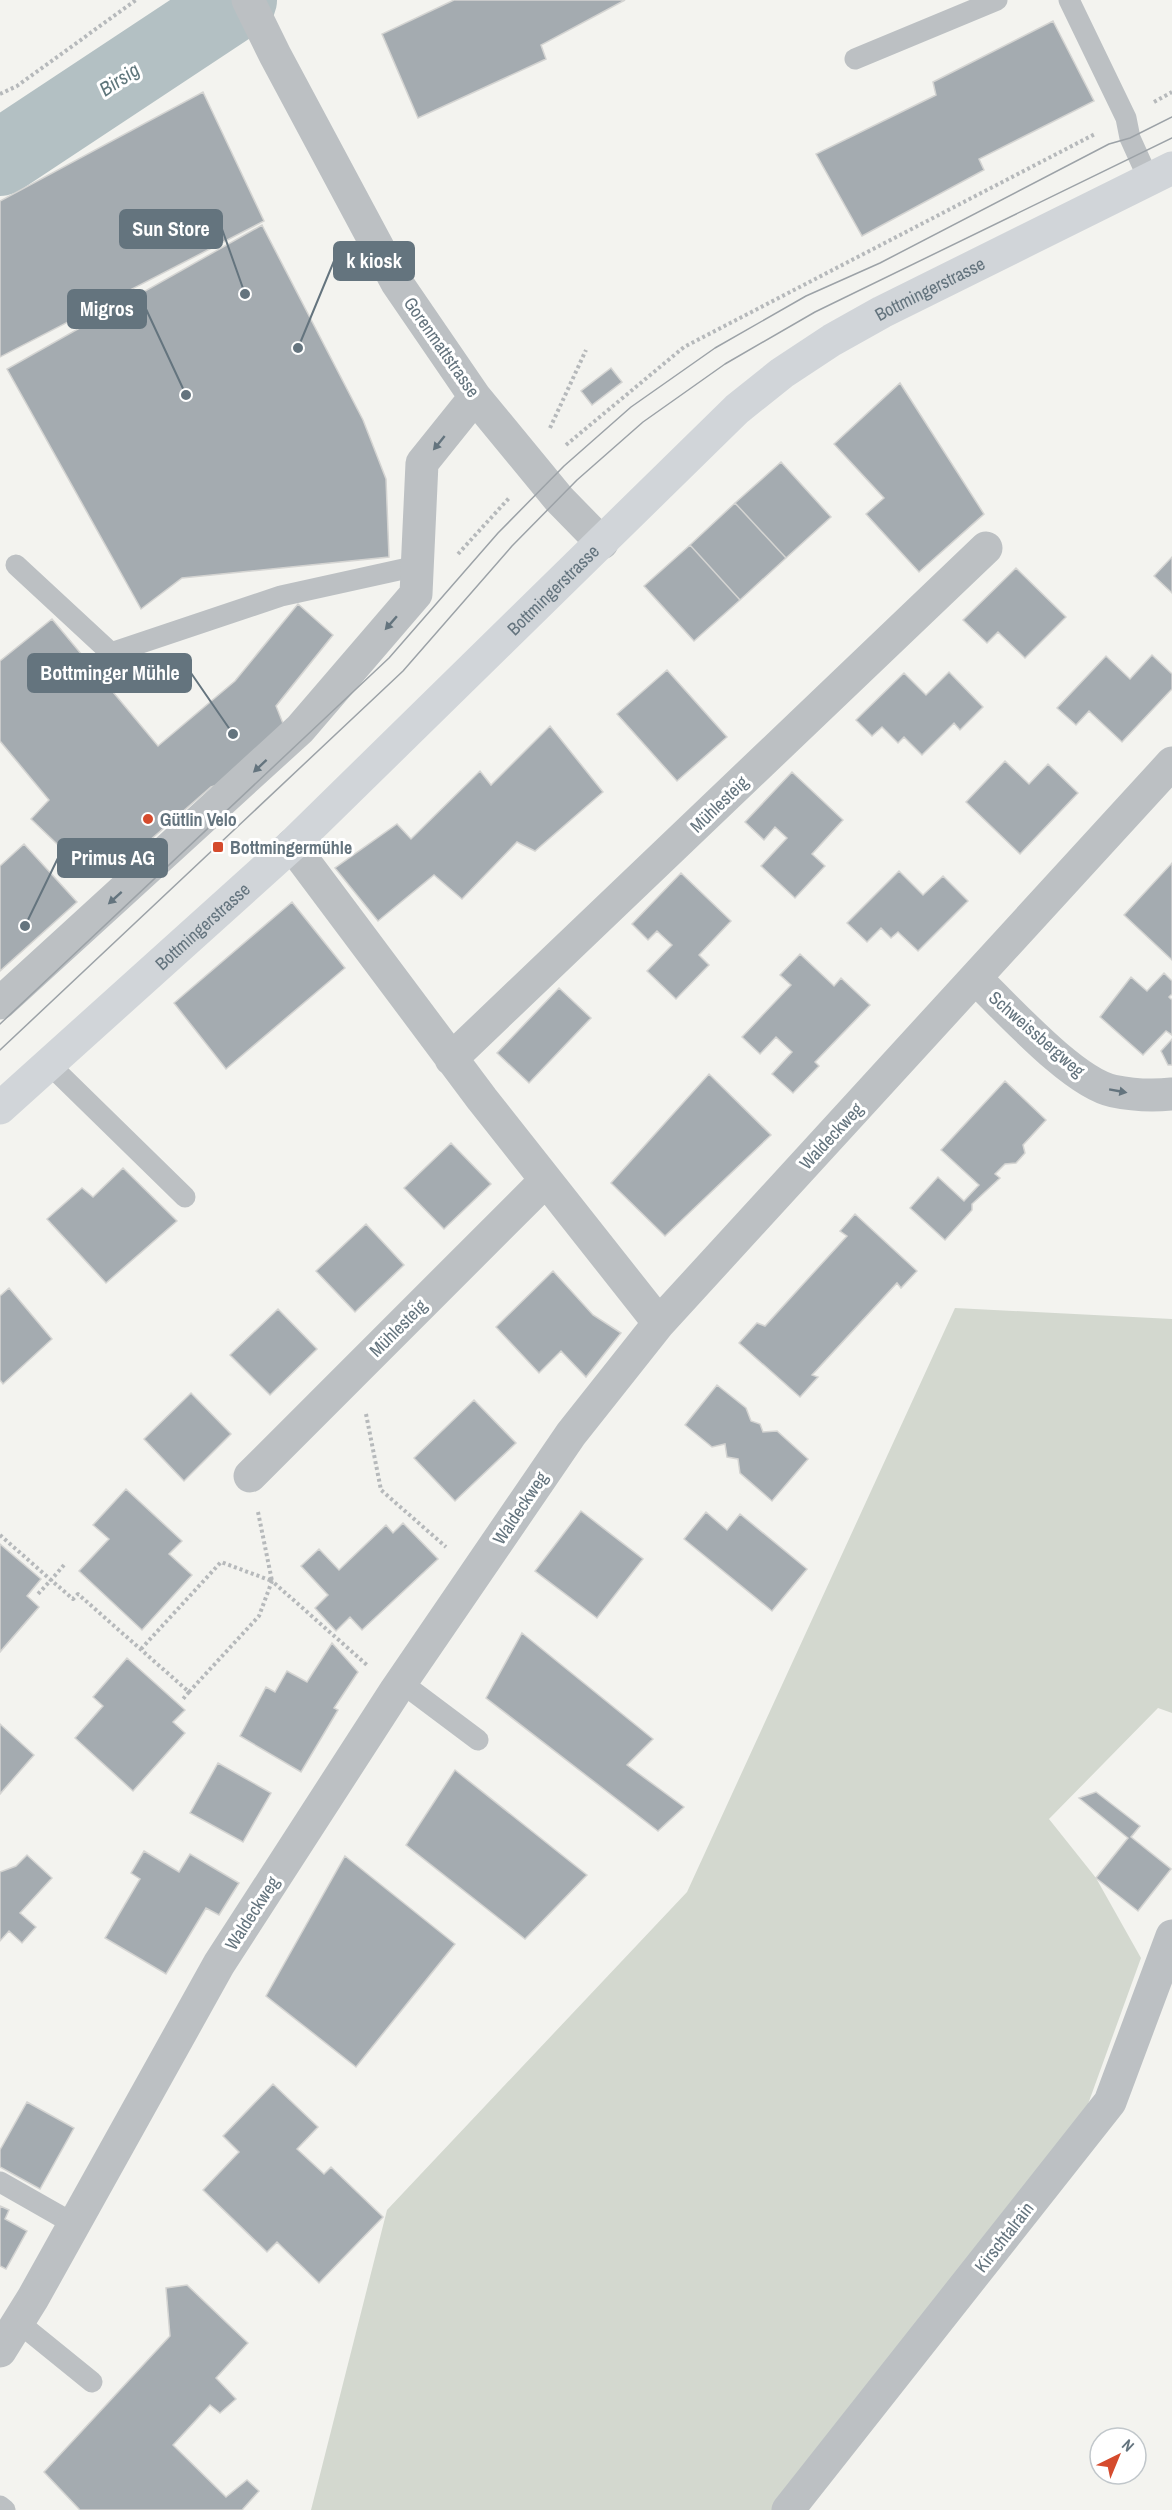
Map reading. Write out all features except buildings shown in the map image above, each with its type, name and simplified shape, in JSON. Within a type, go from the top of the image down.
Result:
[{"type":"main road","name":"Bottmingerstrasse","points":[[0,1108],[292,845],[737,410],[782,373],[832,340],[882,312],[1161,174]]},
{"type":"street","name":"Gorenmattstrasse","points":[[248,0],[275,55],[398,283],[475,397],[534,471],[602,543]]},
{"type":"street","points":[[0,1003],[300,729],[416,580],[422,463],[475,397]]},
{"type":"street","name":"Mühlesteig","points":[[451,1059],[986,548]]},
{"type":"street","name":"Waldeckweg","points":[[0,2351],[74,2224],[219,1964],[399,1686],[571,1434],[658,1323],[1172,763]]},
{"type":"street","points":[[292,845],[451,1059],[658,1323]]},
{"type":"street","name":"Schweissbergweg","points":[[975,978],[1075,1073],[1111,1091],[1153,1096],[1172,1094]]},
{"type":"street","name":"Mühlesteig","points":[[250,1476],[546,1180]]},
{"type":"street","name":"Kirschtalrain","points":[[788,2510],[1110,2102],[1172,1936]]},
{"type":"lane","points":[[855,59],[997,0]]},
{"type":"lane","points":[[1069,0],[1126,118],[1130,138],[1161,174]]},
{"type":"lane","points":[[16,565],[111,653],[281,596],[416,580]]},
{"type":"lane","points":[[49,1064],[185,1197]]},
{"type":"lane","points":[[399,1686],[478,1740]]},
{"type":"lane","points":[[0,2182],[74,2224]]},
{"type":"lane","points":[[18,2322],[92,2382]]},
{"type":"lane","points":[[0,2506],[5,2510]]},
{"type":"path","points":[[0,94],[17,86],[136,0]]},
{"type":"path","points":[[416,580],[446,568],[534,471],[684,347],[1172,92]]},
{"type":"path","points":[[562,448],[546,435],[586,350]]},
{"type":"path","points":[[358,1369],[381,1490],[476,1573]]},
{"type":"path","points":[[183,1699],[259,1616],[272,1581],[250,1476]]},
{"type":"path","points":[[0,1535],[74,1599],[78,1594],[189,1692]]},
{"type":"path","points":[[141,1649],[221,1562],[272,1581],[399,1686]]},
{"type":"path","points":[[38,1594],[64,1565]]},
{"type":"shaded area","points":[[955,1308],[1172,1319],[1172,1713],[1158,1708],[1049,1819],[1096,1878],[1141,1958],[1075,2140],[788,2510],[311,2510],[387,2210],[687,1892]]},
{"type":"waterway","name":"Birsig","points":[[0,158],[239,0]]},
{"type":"tram line","points":[[0,1024],[389,658],[498,533],[564,466],[631,407],[715,348],[806,296],[880,263],[1109,144],[1130,138],[1172,117]]},
{"type":"tram line","points":[[0,1050],[403,671],[512,546],[577,480],[643,422],[725,364],[815,312],[1172,138]]},
{"type":"place","name":"Sun Store","points":[[245,294]]},
{"type":"place","name":"k kiosk","points":[[298,348]]},
{"type":"place","name":"Migros","points":[[186,395]]},
{"type":"place","name":"Bottminger Mühle","points":[[233,734]]},
{"type":"place","name":"Gütlin Velo","points":[[148,819]]},
{"type":"place","name":"Bottmingermühle","points":[[218,847]]},
{"type":"place","name":"Primus AG","points":[[25,926]]}]
